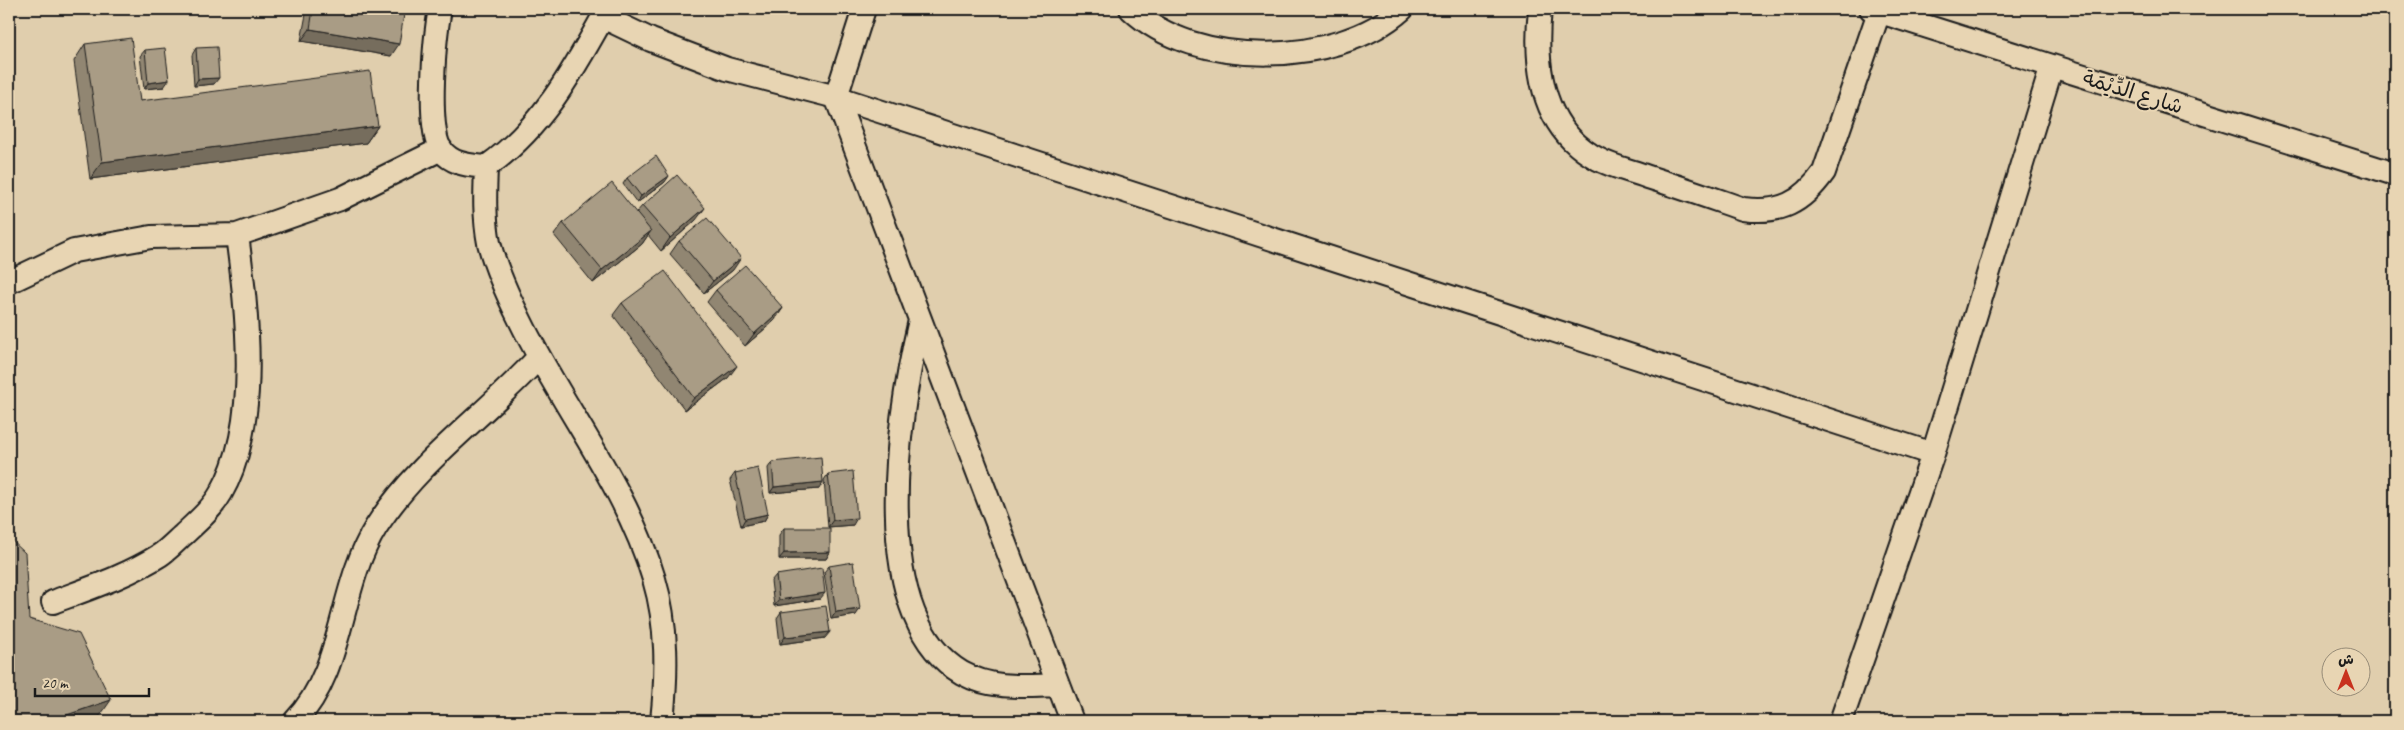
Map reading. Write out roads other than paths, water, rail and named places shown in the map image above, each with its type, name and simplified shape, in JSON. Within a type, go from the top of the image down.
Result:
[{"type":"lane","points":[[440,9],[433,101],[435,126],[441,149],[459,164],[486,167],[507,153],[523,136],[568,79],[604,13],[651,40],[727,69],[836,98],[1933,454]]},
{"type":"lane","points":[[864,9],[836,98],[1072,721]]},
{"type":"lane","points":[[1131,9],[1160,30],[1183,40],[1214,48],[1276,54],[1342,43],[1373,31],[1402,9]]},
{"type":"lane","points":[[1540,9],[1539,55],[1542,86],[1553,116],[1572,141],[1598,160],[1743,208],[1762,211],[1780,208],[1798,200],[1813,188],[1824,172],[1875,10]]},
{"type":"lane","name":"شارع الدِّيْمَة","points":[[1875,10],[2395,174]]},
{"type":"lane","points":[[1843,721],[1933,454],[2052,66]]},
{"type":"lane","points":[[9,282],[74,251],[150,237],[237,235],[340,198],[441,149]]},
{"type":"lane","points":[[486,167],[484,209],[498,275],[538,358],[600,460],[630,519],[654,579],[667,658],[662,721]]},
{"type":"lane","points":[[53,602],[123,576],[162,554],[200,519],[221,493],[236,458],[244,414],[249,363],[245,299],[237,235]]},
{"type":"lane","points":[[920,320],[902,409],[896,486],[903,567],[912,611],[920,630],[931,646],[944,660],[962,673],[1004,687],[1058,685]]},
{"type":"lane","points":[[295,721],[318,692],[326,672],[350,583],[376,528],[412,482],[514,384],[538,358]]}]
